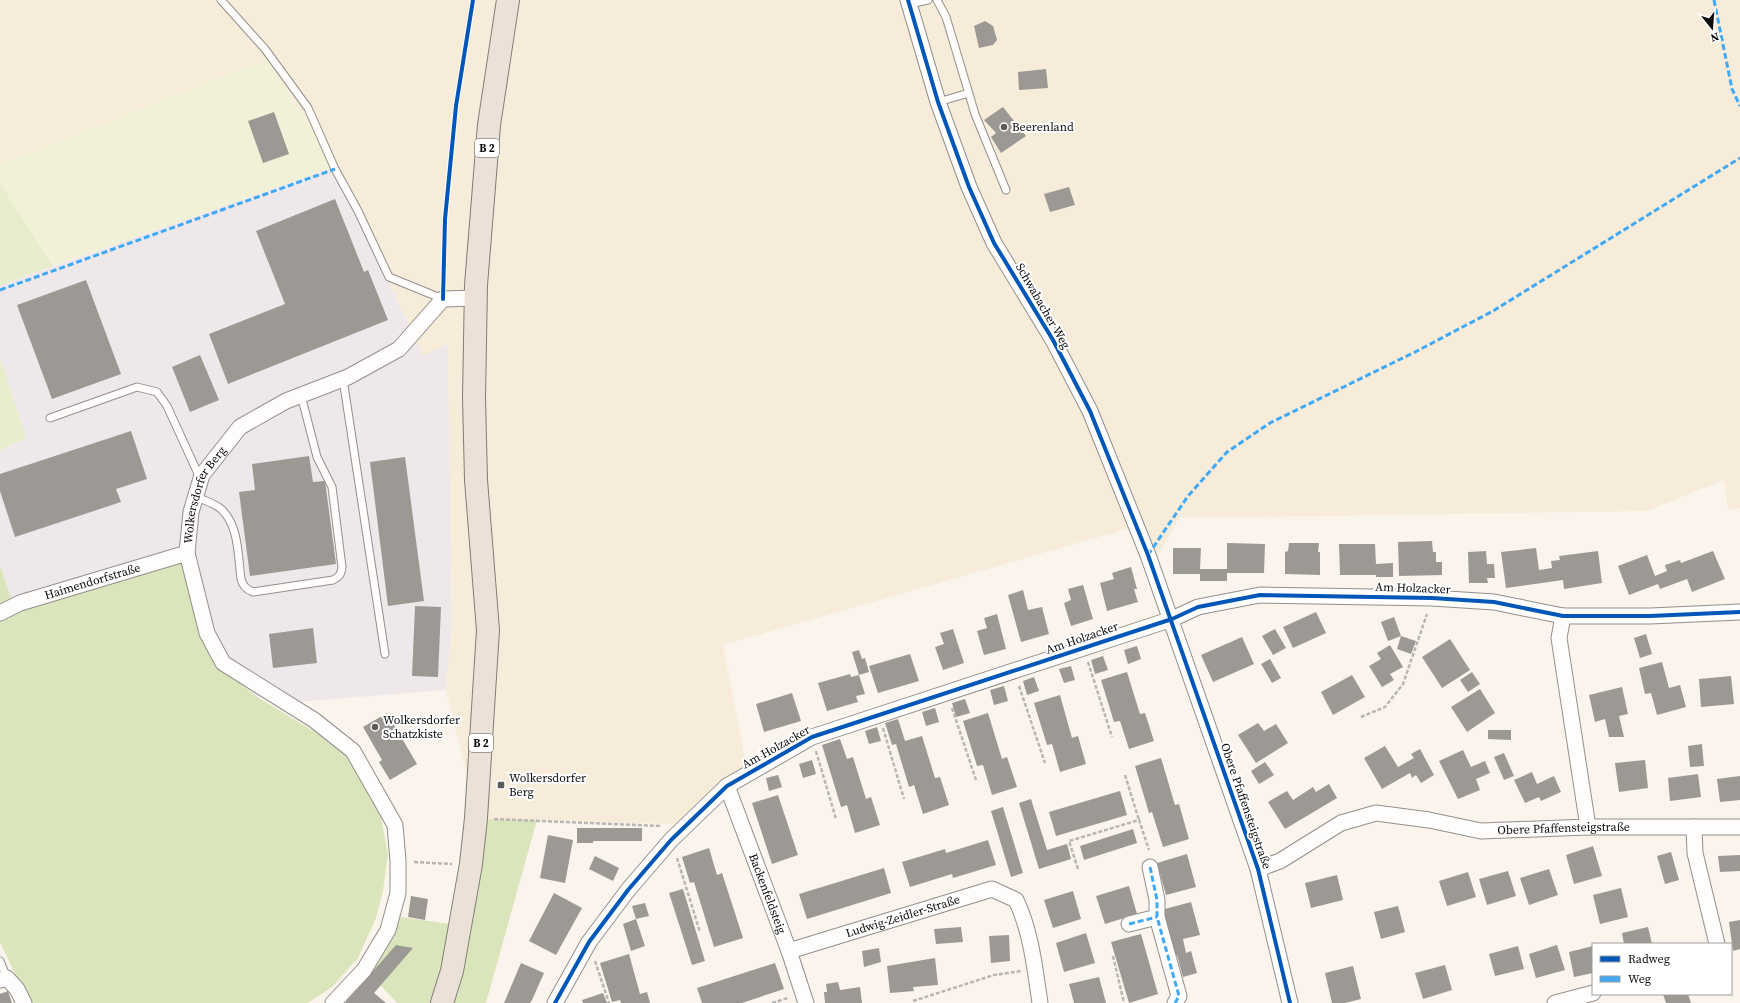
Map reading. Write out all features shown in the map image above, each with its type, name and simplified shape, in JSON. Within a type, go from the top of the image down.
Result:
[{"type":"main road","name":"B 2","points":[[442,1003],[452,971],[471,864],[476,818],[488,630],[476,480],[474,398],[476,298],[478,248],[489,125],[508,0]]},
{"type":"street","name":"Schwabacher Weg","points":[[908,2],[938,102],[969,187],[994,243],[1053,340],[1090,410],[1172,619]]},
{"type":"street","points":[[443,299],[476,298]]},
{"type":"street","name":"Wolkersdorfer Berg","points":[[333,1003],[364,970],[388,930],[398,893],[398,861],[395,825],[353,751],[314,720],[222,663],[207,633],[187,553],[192,512],[202,475],[240,427],[286,401],[343,378],[399,349],[443,299]]},
{"type":"street","name":"Haimendorfstraße","points":[[0,613],[20,603],[187,553]]},
{"type":"street","name":"Am Holzacker","points":[[555,1003],[589,942],[628,890],[683,827],[727,786],[812,737],[1015,672],[1172,619],[1198,607],[1260,595],[1432,598],[1494,602],[1564,616],[1650,616],[1740,612]]},
{"type":"street","points":[[1564,616],[1558,638],[1588,827]]},
{"type":"street","name":"Obere Pfaffensteigstraße","points":[[1172,619],[1258,869],[1290,1003]]},
{"type":"street","name":"Backenfeldsteig","points":[[727,786],[789,951],[806,1003]]},
{"type":"street","name":"Obere Pfaffensteigstraße","points":[[1258,869],[1280,861],[1341,823],[1376,813],[1429,820],[1481,831],[1588,827],[1740,827]]},
{"type":"street","points":[[1694,827],[1695,853],[1717,943]]},
{"type":"street","points":[[1150,867],[1157,900],[1157,917],[1179,996],[1175,1003]]},
{"type":"street","name":"Ludwig-Zeidler-Straße","points":[[789,951],[992,889],[1016,900],[1022,912],[1035,969]]},
{"type":"street","points":[[1129,924],[1157,917]]},
{"type":"street","points":[[1035,969],[1040,1003]]},
{"type":"street","points":[[3,979],[17,989],[24,1003]]},
{"type":"street","points":[[1555,1003],[1592,993]]},
{"type":"lane","points":[[222,0],[265,49],[308,108],[335,169],[358,211],[389,277],[443,299]]},
{"type":"lane","points":[[908,2],[928,0]]},
{"type":"lane","points":[[937,0],[946,17],[975,114],[1006,190]]},
{"type":"lane","points":[[938,102],[969,93]]},
{"type":"lane","points":[[343,378],[385,654]]},
{"type":"lane","points":[[50,418],[137,387],[157,392],[168,406],[201,480]]},
{"type":"lane","points":[[196,497],[220,508],[230,519],[235,534],[241,579],[247,590],[253,592],[338,578],[342,574],[342,568],[332,487],[317,457],[301,395]]},
{"type":"lane","points":[[0,962],[3,979]]},
{"type":"path","points":[[1361,717],[1385,707],[1403,684],[1432,598]]},
{"type":"path","points":[[1084,648],[1112,736]]},
{"type":"path","points":[[1015,672],[1045,763]]},
{"type":"path","points":[[947,694],[976,780]]},
{"type":"path","points":[[879,716],[904,799]]},
{"type":"path","points":[[812,737],[836,820]]},
{"type":"path","points":[[1125,775],[1149,850]]},
{"type":"path","points":[[496,819],[683,827]]},
{"type":"path","points":[[1078,869],[1069,841],[1139,820]]},
{"type":"path","points":[[671,840],[700,932]]},
{"type":"path","points":[[398,861],[453,864]]},
{"type":"path","points":[[589,942],[609,1003]]},
{"type":"path","points":[[1113,956],[1124,1003]]},
{"type":"path","points":[[914,1001],[994,975],[1035,969]]},
{"type":"shaded area","points":[[0,0],[1740,0],[1740,508],[1728,509],[1724,480],[1647,511],[1179,518],[1150,570],[1130,528],[723,645],[747,770],[721,787],[675,824],[478,819],[446,690],[452,626],[448,344],[423,356],[335,167],[267,60],[0,165]]},
{"type":"shaded area","points":[[335,167],[423,355],[448,343],[452,626],[446,690],[296,702],[257,697],[219,666],[199,635],[179,550],[11,598],[0,565],[0,450],[26,438],[0,356],[0,285]]},
{"type":"green space","points":[[267,60],[335,167],[53,266],[0,183],[0,165]]},
{"type":"green space","points":[[0,183],[53,266],[0,285]]},
{"type":"green space","points":[[0,356],[26,438],[0,450]]},
{"type":"green space","points":[[179,550],[199,635],[219,666],[257,697],[315,732],[350,759],[380,812],[388,854],[383,891],[376,918],[358,958],[332,987],[308,1003],[29,1003],[0,942],[0,565],[11,598]]},
{"type":"green space","points":[[478,819],[537,820],[486,1003],[397,1003],[368,972],[400,917],[465,926]]},
{"type":"building","points":[[985,21],[993,26],[997,40],[993,45],[979,48],[974,26]]},
{"type":"building","points":[[1046,69],[1048,88],[1019,90],[1018,72]]},
{"type":"building","name":"Beerenland","points":[[1003,107],[1026,136],[1001,153],[991,137],[996,133],[984,120]]},
{"type":"building","points":[[274,112],[289,154],[263,163],[248,121]]},
{"type":"building","points":[[1069,187],[1075,205],[1050,212],[1044,194]]},
{"type":"building","points":[[335,199],[364,272],[368,270],[388,320],[228,384],[209,334],[285,304],[256,231]]},
{"type":"building","points":[[86,280],[121,374],[52,399],[17,305]]},
{"type":"building","points":[[200,355],[219,400],[190,412],[172,367]]},
{"type":"building","points":[[131,431],[147,479],[116,489],[121,502],[15,537],[0,491],[0,474]]},
{"type":"building","points":[[309,456],[313,482],[325,481],[336,564],[250,576],[239,492],[255,490],[252,464]]},
{"type":"building","points":[[405,457],[424,601],[388,606],[370,462]]},
{"type":"building","points":[[1432,541],[1433,552],[1436,552],[1436,562],[1442,562],[1442,575],[1399,576],[1398,542]]},
{"type":"building","points":[[1227,543],[1265,544],[1264,573],[1227,573],[1227,581],[1200,581],[1200,574],[1173,574],[1173,548],[1201,548],[1200,569],[1227,569]]},
{"type":"building","points":[[1289,543],[1319,543],[1318,552],[1320,552],[1320,575],[1285,574],[1285,552],[1288,551]]},
{"type":"building","points":[[1339,544],[1375,544],[1376,564],[1393,563],[1393,577],[1376,577],[1376,575],[1340,575]]},
{"type":"building","points":[[1536,548],[1539,570],[1552,568],[1551,561],[1560,560],[1559,556],[1598,551],[1602,583],[1564,589],[1563,580],[1506,588],[1501,552]]},
{"type":"building","points":[[1486,551],[1487,564],[1494,564],[1495,578],[1487,578],[1488,583],[1469,583],[1468,552]]},
{"type":"building","points":[[1713,551],[1725,579],[1692,592],[1687,579],[1660,589],[1658,584],[1629,595],[1618,566],[1647,555],[1655,576],[1667,571],[1665,565],[1680,560],[1681,563]]},
{"type":"building","points":[[1131,567],[1137,589],[1134,589],[1138,602],[1107,611],[1100,583],[1114,579],[1112,573]]},
{"type":"building","points":[[1083,585],[1093,619],[1071,626],[1064,603],[1071,600],[1068,589]]},
{"type":"building","points":[[1023,590],[1028,610],[1042,607],[1049,634],[1021,642],[1008,595]]},
{"type":"building","points":[[415,606],[441,607],[438,677],[412,676]]},
{"type":"building","points":[[1316,612],[1326,633],[1293,648],[1283,627]]},
{"type":"building","points":[[997,614],[1006,649],[984,655],[977,631],[987,628],[984,618]]},
{"type":"building","points":[[1394,617],[1401,636],[1388,641],[1381,622]]},
{"type":"building","points":[[313,628],[317,663],[273,668],[269,634]]},
{"type":"building","points":[[953,629],[964,663],[943,670],[935,647],[944,644],[940,633]]},
{"type":"building","points":[[1275,629],[1286,648],[1273,655],[1262,636]]},
{"type":"building","points":[[1646,634],[1652,654],[1640,658],[1634,638]]},
{"type":"building","points":[[1401,636],[1416,641],[1411,654],[1397,649]]},
{"type":"building","points":[[1242,637],[1254,664],[1213,682],[1201,655]]},
{"type":"building","points":[[1450,639],[1470,670],[1442,688],[1422,657]]},
{"type":"building","points":[[1390,645],[1403,667],[1390,674],[1394,680],[1382,687],[1369,666],[1381,659],[1377,653]]},
{"type":"building","points":[[1137,646],[1141,659],[1128,664],[1124,650]]},
{"type":"building","points":[[859,650],[862,659],[865,658],[869,672],[859,675],[852,652]]},
{"type":"building","points":[[910,654],[919,681],[878,693],[869,666]]},
{"type":"building","points":[[1103,656],[1108,670],[1095,674],[1091,660]]},
{"type":"building","points":[[1270,659],[1281,678],[1272,683],[1261,664]]},
{"type":"building","points":[[1662,662],[1669,688],[1680,685],[1686,707],[1657,715],[1651,693],[1645,694],[1639,668]]},
{"type":"building","points":[[1071,666],[1075,680],[1064,683],[1059,669]]},
{"type":"building","points":[[1127,672],[1140,714],[1145,713],[1154,741],[1129,749],[1120,721],[1114,722],[1101,680]]},
{"type":"building","points":[[1472,672],[1480,684],[1468,692],[1460,680]]},
{"type":"building","points":[[850,674],[851,677],[859,675],[865,694],[856,696],[858,702],[827,711],[818,683]]},
{"type":"building","points":[[1352,675],[1365,697],[1333,715],[1321,692]]},
{"type":"building","points":[[1731,676],[1734,704],[1701,707],[1699,679]]},
{"type":"building","points":[[1034,677],[1039,691],[1027,695],[1023,681]]},
{"type":"building","points":[[1004,686],[1008,701],[994,705],[990,690]]},
{"type":"building","points":[[1622,687],[1628,714],[1619,716],[1624,737],[1609,737],[1605,719],[1595,722],[1589,695]]},
{"type":"building","points":[[1480,689],[1495,713],[1467,732],[1451,707]]},
{"type":"building","points":[[792,693],[801,721],[764,732],[756,704]]},
{"type":"building","points":[[1060,695],[1072,738],[1078,736],[1086,764],[1060,772],[1052,744],[1047,745],[1034,703]]},
{"type":"building","points":[[965,699],[970,713],[956,717],[952,703]]},
{"type":"building","points":[[935,708],[939,722],[926,726],[922,712]]},
{"type":"building","points":[[387,713],[417,764],[390,780],[379,762],[382,760],[363,727]]},
{"type":"building","points":[[988,713],[1002,759],[1007,757],[1017,787],[992,795],[983,765],[977,766],[963,721]]},
{"type":"building","points":[[898,719],[905,741],[922,736],[935,778],[940,777],[949,805],[923,814],[914,785],[909,787],[896,744],[892,745],[885,723]]},
{"type":"building","points":[[1258,723],[1264,731],[1276,724],[1288,743],[1256,763],[1238,735]]},
{"type":"building","points":[[877,727],[881,741],[869,744],[865,731]]},
{"type":"building","points":[[1488,730],[1511,730],[1511,740],[1488,739]]},
{"type":"building","points":[[840,739],[847,759],[853,757],[866,799],[871,797],[880,825],[855,833],[847,805],[841,807],[822,745]]},
{"type":"building","points":[[1702,744],[1704,766],[1690,767],[1688,746]]},
{"type":"building","points":[[1385,746],[1398,767],[1414,758],[1411,754],[1420,749],[1434,775],[1421,783],[1416,775],[1412,778],[1410,773],[1382,789],[1364,758]]},
{"type":"building","points":[[1463,750],[1471,767],[1485,761],[1490,773],[1476,779],[1480,790],[1458,799],[1439,761]]},
{"type":"building","points":[[1504,753],[1514,776],[1504,780],[1494,757]]},
{"type":"building","points":[[1161,758],[1175,805],[1179,804],[1189,839],[1163,847],[1152,812],[1149,813],[1135,766]]},
{"type":"building","points":[[812,760],[816,774],[803,778],[799,764]]},
{"type":"building","points":[[1645,760],[1648,788],[1619,792],[1615,763]]},
{"type":"building","points":[[1265,762],[1274,775],[1259,784],[1251,771]]},
{"type":"building","points":[[1532,772],[1537,784],[1554,776],[1561,792],[1541,801],[1539,797],[1525,803],[1514,780]]},
{"type":"building","points":[[1698,774],[1701,797],[1670,801],[1668,778]]},
{"type":"building","points":[[778,775],[782,787],[769,791],[766,778]]},
{"type":"building","points":[[1740,776],[1740,800],[1720,802],[1717,779]]},
{"type":"building","points":[[1329,784],[1337,798],[1285,829],[1268,802],[1287,791],[1293,800],[1313,787],[1316,792]]},
{"type":"building","points":[[1120,791],[1127,815],[1056,836],[1049,812]]},
{"type":"building","points":[[778,795],[798,855],[772,864],[752,803]]},
{"type":"building","points":[[1031,799],[1047,850],[1067,844],[1071,859],[1039,869],[1019,803]]},
{"type":"building","points":[[1003,807],[1023,873],[1011,877],[991,811]]},
{"type":"building","points":[[577,828],[642,828],[642,841],[593,841],[593,843],[577,843]]},
{"type":"building","points":[[1133,829],[1137,843],[1084,860],[1080,846]]},
{"type":"building","points":[[548,835],[573,840],[565,883],[540,878]]},
{"type":"building","points":[[988,840],[996,865],[953,878],[952,874],[910,887],[902,862],[945,849],[946,853]]},
{"type":"building","points":[[1593,846],[1602,876],[1574,884],[1566,855]]},
{"type":"building","points":[[709,848],[717,875],[722,873],[743,938],[714,947],[694,882],[690,883],[682,857]]},
{"type":"building","points":[[1671,852],[1679,880],[1665,884],[1657,856]]},
{"type":"building","points":[[1187,854],[1196,887],[1166,895],[1157,863]]},
{"type":"building","points":[[1740,855],[1740,871],[1720,872],[1718,856]]},
{"type":"building","points":[[595,856],[619,868],[613,881],[589,869]]},
{"type":"building","points":[[884,868],[891,893],[807,919],[799,894]]},
{"type":"building","points":[[1549,869],[1558,895],[1529,905],[1520,878]]},
{"type":"building","points":[[1508,871],[1516,896],[1487,905],[1479,879]]},
{"type":"building","points":[[1468,872],[1476,897],[1447,906],[1439,881]]},
{"type":"building","points":[[1337,875],[1343,900],[1311,908],[1305,883]]},
{"type":"building","points":[[1129,886],[1137,914],[1105,924],[1096,896]]},
{"type":"building","points":[[1621,888],[1628,917],[1600,924],[1593,895]]},
{"type":"building","points":[[683,889],[705,961],[692,965],[669,893]]},
{"type":"building","points":[[1073,891],[1081,919],[1053,928],[1044,900]]},
{"type":"building","points":[[554,893],[582,908],[556,955],[529,941]]},
{"type":"building","points":[[411,896],[428,899],[425,920],[408,917]]},
{"type":"building","points":[[1191,902],[1200,935],[1183,939],[1186,953],[1191,951],[1197,973],[1183,977],[1177,955],[1174,956],[1161,910]]},
{"type":"building","points":[[645,903],[649,916],[636,919],[632,906]]},
{"type":"building","points":[[1398,906],[1405,932],[1381,939],[1374,912]]},
{"type":"building","points":[[636,919],[645,946],[631,951],[623,924]]},
{"type":"building","points":[[1740,920],[1740,949],[1733,951],[1732,943],[1729,922]]},
{"type":"building","points":[[961,927],[963,942],[936,944],[934,929]]},
{"type":"building","points":[[1648,927],[1652,943],[1624,943],[1622,933]]},
{"type":"building","points":[[1086,933],[1095,963],[1064,972],[1056,943]]},
{"type":"building","points":[[1141,934],[1158,994],[1129,1003],[1111,942]]},
{"type":"building","points":[[1009,935],[1010,961],[991,963],[989,936]]},
{"type":"building","points":[[396,945],[413,948],[374,993],[386,1003],[345,1003]]},
{"type":"building","points":[[1557,945],[1565,970],[1536,978],[1529,954]]},
{"type":"building","points":[[1518,946],[1524,969],[1495,976],[1489,954]]},
{"type":"building","points":[[1592,946],[1592,973],[1574,977],[1569,952]]},
{"type":"building","points":[[879,948],[881,962],[864,967],[862,951]]},
{"type":"building","points":[[629,954],[640,994],[647,992],[650,1003],[621,1003],[620,1000],[612,1002],[600,963]]},
{"type":"building","points":[[935,958],[938,985],[913,987],[914,991],[890,993],[887,966]]},
{"type":"building","points":[[521,963],[544,973],[530,1003],[504,1003]]},
{"type":"building","points":[[775,963],[784,989],[742,1003],[702,1003],[697,988]]},
{"type":"building","points":[[1445,965],[1452,990],[1423,999],[1415,973]]},
{"type":"building","points":[[1353,966],[1361,999],[1345,1003],[1332,1003],[1325,973]]},
{"type":"building","points":[[1099,977],[1106,1003],[1074,1003],[1069,984]]},
{"type":"building","points":[[838,982],[840,990],[860,987],[862,1003],[825,1003],[824,992],[827,992],[826,984]]},
{"type":"building","points":[[8,991],[12,1003],[0,1003],[0,994]]},
{"type":"building","points":[[603,993],[607,1003],[583,1003],[582,1000]]},
{"type":"building","points":[[1663,995],[1688,995],[1691,1003],[1666,1003]]},
{"type":"marked path","points":[[1714,0],[1732,89],[1740,106]]},
{"type":"marked path","points":[[1148,555],[1188,496],[1227,452],[1270,423],[1417,351],[1493,311],[1740,158]]},
{"type":"marked path","points":[[0,290],[335,169]]},
{"type":"marked path","points":[[1150,867],[1157,900],[1157,917],[1179,996],[1175,1003]]},
{"type":"marked path","points":[[1129,924],[1157,917]]},
{"type":"cycle path","points":[[443,299],[445,219],[456,106],[473,0]]},
{"type":"cycle path","points":[[908,0],[938,102],[969,187],[994,243],[1053,340],[1090,411],[1148,555],[1258,869],[1290,1003]]},
{"type":"cycle path","points":[[555,1003],[589,942],[628,890],[671,840],[727,786],[812,737],[1172,619],[1198,607],[1260,595],[1432,598],[1494,602],[1563,616],[1650,616],[1740,612]]},
{"type":"place","name":"Beerenland","points":[[1004,127]]},
{"type":"place","name":"Wolkersdorfer Schatzkiste","points":[[375,727]]},
{"type":"place","name":"Wolkersdorfer Berg","points":[[501,785]]}]
